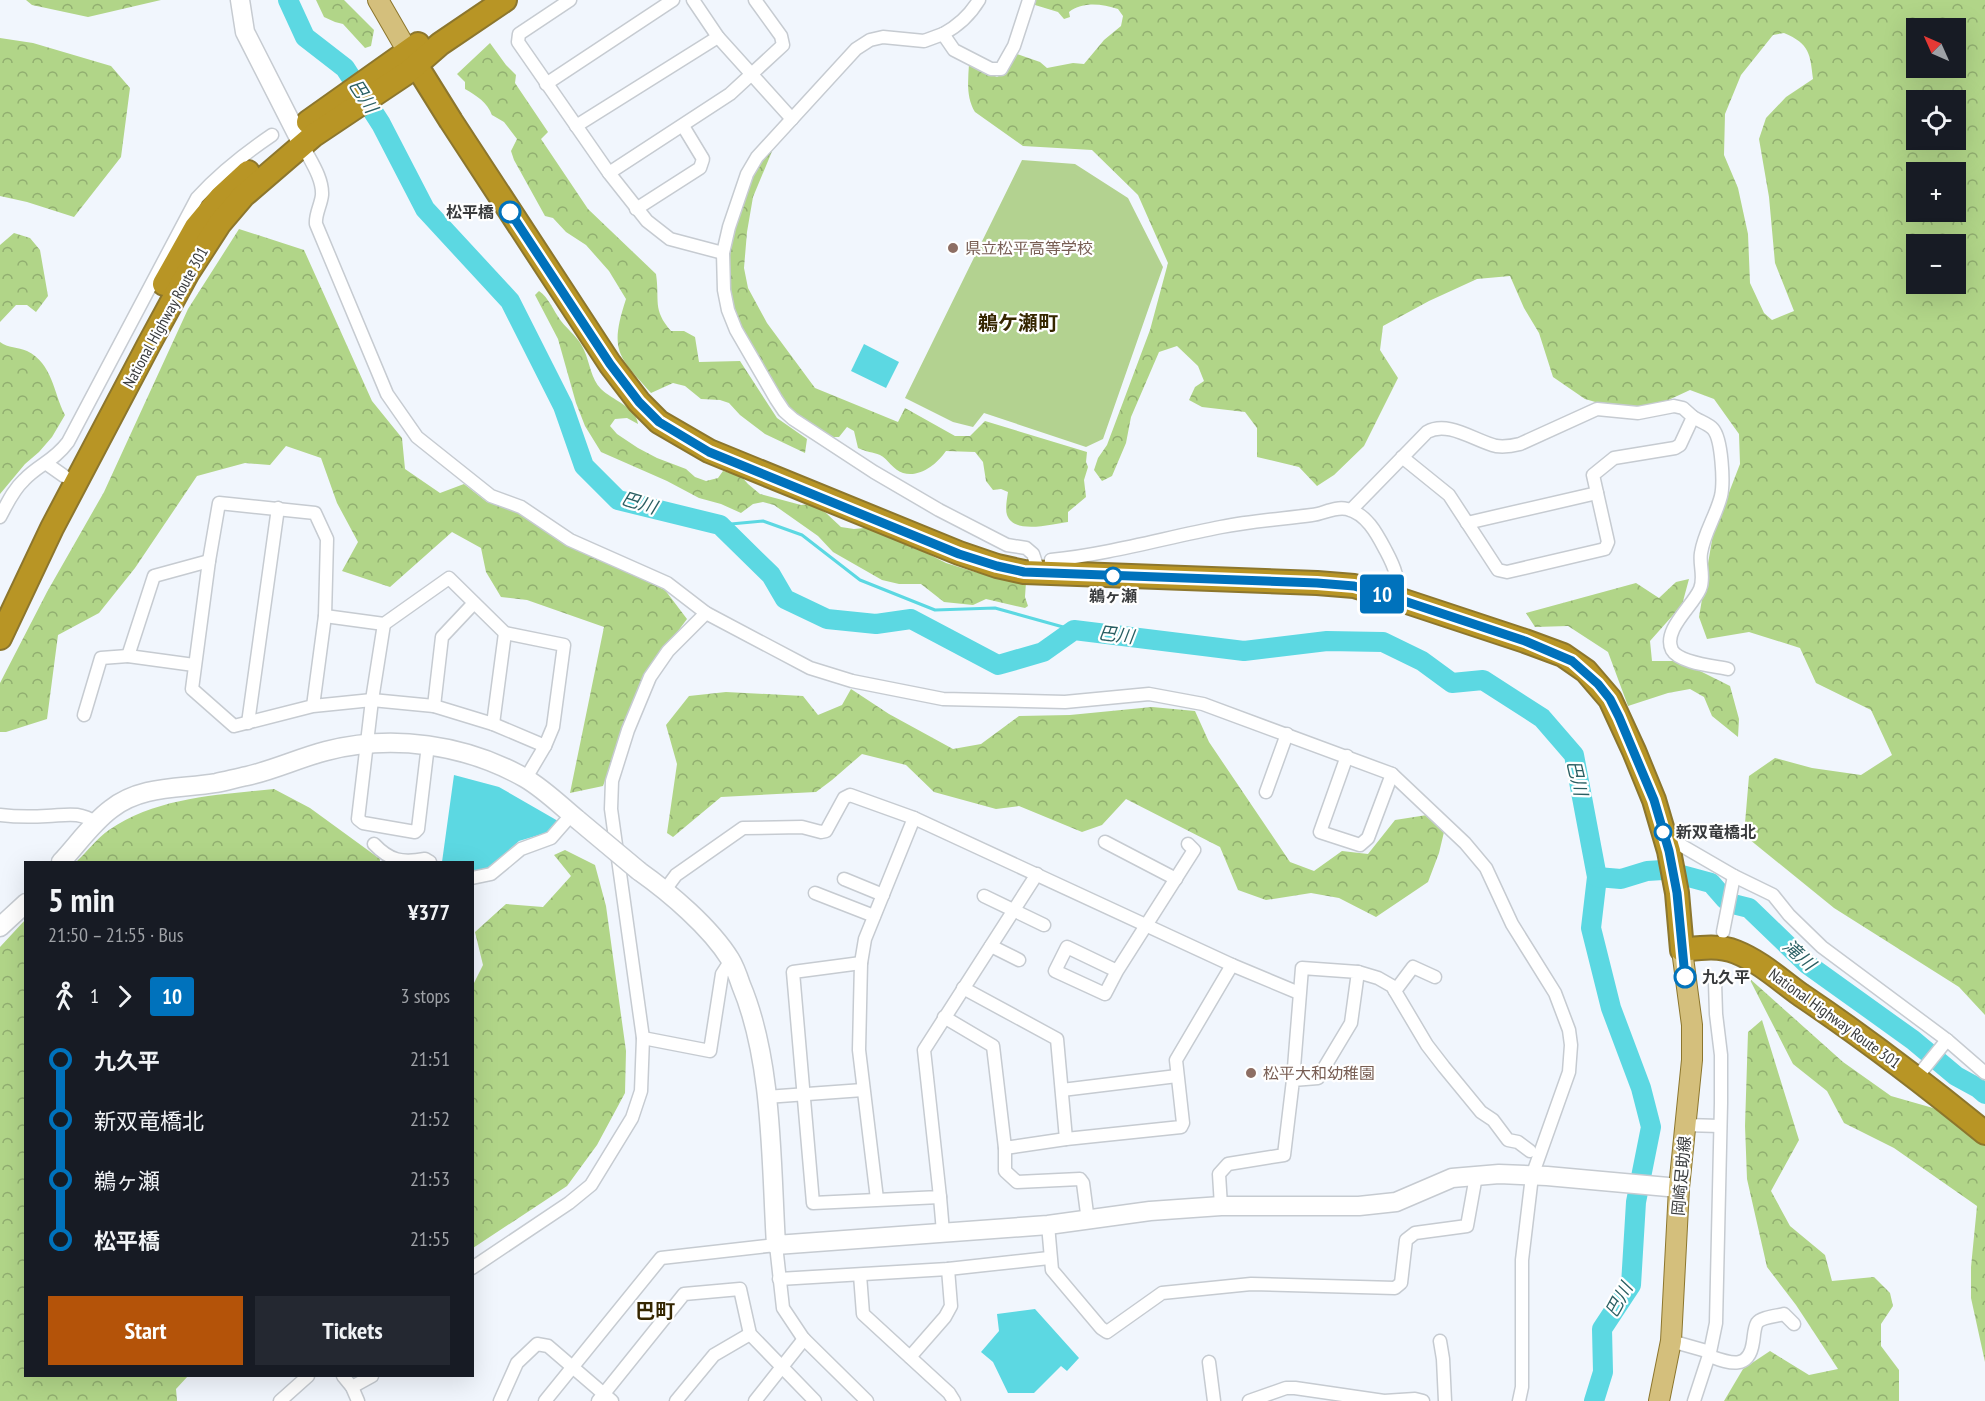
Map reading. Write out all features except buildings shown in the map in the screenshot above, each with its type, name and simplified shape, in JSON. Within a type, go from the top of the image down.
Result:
[{"type":"highway","name":"National Highway Route 301","points":[[0,606],[56,470],[189,225],[221,197],[241,167],[305,134],[408,62],[481,0]]},
{"type":"highway","name":"National Highway Route 301","points":[[408,62],[440,44],[505,0]]},
{"type":"highway","points":[[408,62],[610,364],[639,402],[659,422],[709,452],[959,554],[997,566],[1024,572],[1354,586],[1525,641],[1563,655],[1586,671],[1610,699],[1654,800],[1667,843],[1677,893],[1682,950]]},
{"type":"highway","name":"National Highway Route 301","points":[[0,638],[52,528],[187,274],[220,223],[243,196],[305,134]]},
{"type":"highway","name":"National Highway Route 301","points":[[1682,950],[1708,947],[1723,949],[1750,959],[1769,970],[1917,1077],[1985,1133]]},
{"type":"main road","points":[[378,0],[408,62]]},
{"type":"main road","name":"岡崎足助線","points":[[1659,1401],[1671,1341],[1671,1187],[1685,1125],[1692,1060],[1692,1025],[1682,950]]},
{"type":"street","points":[[240,0],[245,32],[264,71],[305,134],[321,185],[322,196],[316,213],[316,224],[387,394],[417,437],[491,496],[521,507],[570,540],[667,583],[706,613],[810,668],[852,681],[943,699],[1065,702],[1149,694],[1203,704],[1392,774],[1465,843],[1486,868],[1512,924],[1555,993],[1569,1030],[1571,1060],[1569,1072],[1539,1176],[1522,1260],[1522,1387],[1519,1401]]},
{"type":"street","points":[[570,0],[519,34],[518,42],[609,173],[636,209],[658,232],[670,239],[723,253]]},
{"type":"street","points":[[546,84],[673,0]]},
{"type":"street","points":[[693,0],[718,37],[792,119]]},
{"type":"street","points":[[609,173],[730,94],[783,45],[781,36],[755,0]]},
{"type":"street","points":[[979,0],[966,17],[943,34],[924,41],[892,37],[870,40],[856,49],[757,157],[747,174],[729,226],[723,253],[724,290],[728,310],[736,330],[784,411],[874,472],[939,510],[1007,545],[1026,548],[1045,572],[1051,560],[1104,553],[1248,522],[1314,515],[1345,508],[1366,519],[1390,557],[1399,587],[1395,598]]},
{"type":"street","points":[[943,34],[954,50],[991,69],[1000,69],[1014,46],[1029,0]]},
{"type":"street","points":[[576,126],[718,37]]},
{"type":"street","points":[[636,209],[700,168],[703,159],[682,126]]},
{"type":"street","points":[[241,167],[272,135]]},
{"type":"street","points":[[1351,510],[1427,432],[1435,428],[1458,432],[1496,446],[1510,447],[1597,409],[1638,412],[1674,406],[1683,408],[1712,428],[1719,438],[1722,494],[1701,554],[1702,579],[1699,591],[1676,624],[1670,638],[1671,645],[1673,652],[1678,656],[1697,663],[1728,669]]},
{"type":"street","points":[[1402,458],[1449,495],[1498,570],[1507,572],[1602,550],[1608,546],[1593,476],[1614,458],[1675,448],[1680,445],[1693,417]]},
{"type":"street","points":[[0,517],[14,491],[25,478],[56,470]]},
{"type":"street","points":[[1467,523],[1597,493]]},
{"type":"street","points":[[313,706],[325,616],[327,539],[315,513],[219,503],[192,689],[234,726],[313,706],[372,700],[434,706],[493,723],[545,746]]},
{"type":"street","points":[[248,723],[278,508]]},
{"type":"street","points":[[128,656],[154,576],[209,561]]},
{"type":"street","points":[[325,616],[384,624],[449,578],[505,633],[564,645],[553,727],[545,746],[526,778]]},
{"type":"street","points":[[434,706],[442,637],[474,603]]},
{"type":"street","points":[[474,1267],[569,1203],[591,1185],[632,1118],[641,1091],[644,1038],[611,809],[612,781],[628,730],[650,676],[668,651],[706,613]]},
{"type":"street","points":[[384,624],[366,743],[358,819],[363,823],[415,832],[428,745]]},
{"type":"street","points":[[493,723],[505,633]]},
{"type":"street","points":[[84,715],[101,658],[128,656],[194,665]]},
{"type":"street","points":[[1266,792],[1287,734]]},
{"type":"street","points":[[63,861],[112,808],[135,796],[165,788],[215,783],[243,777],[327,751],[366,743],[428,745],[462,752],[526,778],[665,890],[704,928],[731,960],[747,999],[755,1029],[766,1097],[776,1245],[783,1308],[804,1340],[867,1401]]},
{"type":"street","points":[[1347,756],[1320,832],[1360,845],[1368,838],[1392,774]]},
{"type":"street","points":[[665,890],[676,875],[743,828],[801,827],[826,831],[844,798],[850,795],[914,818],[1232,965],[1299,993]]},
{"type":"street","points":[[0,815],[21,817],[70,813],[87,817],[97,823]]},
{"type":"street","points":[[474,878],[491,874],[521,849],[552,838],[575,817]]},
{"type":"street","points":[[877,1199],[859,1050],[861,963],[865,939],[914,818]]},
{"type":"street","points":[[1105,842],[1176,879]]},
{"type":"street","points":[[1667,843],[1733,881],[1773,895],[1789,915],[1822,947],[1947,1040],[1985,1073]]},
{"type":"street","points":[[375,844],[387,857],[428,861]]},
{"type":"street","points":[[1117,971],[1067,947],[1056,970],[1106,994],[1117,971],[1194,850],[1188,844]]},
{"type":"street","points":[[943,1232],[924,1050],[1037,874]]},
{"type":"street","points":[[844,879],[883,895]]},
{"type":"street","points":[[1724,932],[1733,881]]},
{"type":"street","points":[[815,893],[874,916]]},
{"type":"street","points":[[984,896],[1044,925]]},
{"type":"street","points":[[0,927],[24,905]]},
{"type":"street","points":[[990,946],[1019,960]]},
{"type":"street","points":[[644,1038],[710,1051],[722,974],[731,960]]},
{"type":"street","points":[[861,963],[793,972],[813,1203],[940,1197]]},
{"type":"street","points":[[1005,1147],[1181,1127],[1183,1123],[1176,1060],[1232,965]]},
{"type":"street","points":[[1395,991],[1413,967],[1435,977]]},
{"type":"street","points":[[1221,1206],[1219,1174],[1228,1164],[1284,1155],[1302,968],[1358,972],[1378,978],[1392,986],[1427,1045],[1481,1112],[1493,1120],[1508,1140],[1518,1142],[1530,1151]]},
{"type":"street","points":[[1293,1080],[1318,1078],[1351,1023],[1358,972]]},
{"type":"street","points":[[1694,1401],[1710,1354],[1716,1323],[1721,1055],[1715,982]]},
{"type":"street","points":[[963,988],[1058,1039],[1066,1139]]},
{"type":"street","points":[[944,1017],[993,1046],[1005,1147],[1005,1172],[1017,1182],[1080,1179],[1083,1183],[1088,1221]]},
{"type":"street","points":[[1917,1077],[1947,1040]]},
{"type":"street","points":[[1062,1090],[1177,1076]]},
{"type":"street","points":[[766,1097],[863,1090]]},
{"type":"street","points":[[1685,1125],[1720,1126]]},
{"type":"street","points":[[545,1401],[661,1258],[776,1245],[1048,1225],[1150,1211],[1221,1206],[1359,1206],[1396,1202],[1452,1178],[1499,1174],[1671,1187]]},
{"type":"street","points":[[1048,1225],[1049,1258],[1052,1270],[1101,1328],[1107,1332],[1162,1293],[1251,1284],[1395,1288],[1401,1283],[1406,1240],[1415,1233],[1467,1226],[1476,1176]]},
{"type":"street","points":[[779,1279],[948,1269],[1049,1258]]},
{"type":"street","points":[[910,1357],[945,1317],[951,1306],[948,1269]]},
{"type":"street","points":[[860,1275],[863,1314],[949,1393],[954,1401]]},
{"type":"street","points":[[500,1401],[517,1363],[537,1344],[548,1346],[605,1399],[684,1294],[740,1289],[750,1334],[815,1401]]},
{"type":"street","points":[[1671,1341],[1710,1354],[1731,1364],[1744,1360],[1750,1355],[1756,1326],[1760,1320],[1784,1314],[1794,1324]]},
{"type":"street","points":[[676,1401],[714,1355],[750,1334]]},
{"type":"street","points":[[755,1401],[804,1340]]},
{"type":"street","points":[[1440,1341],[1445,1401]]},
{"type":"street","points":[[1209,1362],[1214,1401]]},
{"type":"street","points":[[280,1401],[307,1377]]},
{"type":"street","points":[[344,1377],[358,1401]]},
{"type":"street","points":[[351,1387],[370,1377]]},
{"type":"street","points":[[1249,1401],[1295,1388],[1384,1401],[1415,1399],[1423,1401]]},
{"type":"green space","points":[[26,0],[161,0],[88,17],[32,5]]},
{"type":"green space","points":[[316,0],[344,0],[374,30],[371,46],[365,48],[343,24],[324,17]]},
{"type":"green space","points":[[1032,0],[1985,0],[1985,1015],[1959,987],[1834,908],[1744,835],[1749,776],[1775,758],[1812,768],[1861,775],[1892,755],[1871,710],[1816,683],[1800,648],[1749,632],[1707,639],[1699,617],[1713,534],[1740,464],[1739,434],[1714,399],[1690,390],[1662,403],[1623,410],[1585,399],[1553,377],[1539,333],[1524,308],[1510,276],[1477,279],[1383,326],[1380,350],[1398,378],[1364,446],[1334,475],[1317,486],[1299,467],[1257,457],[1257,428],[1245,412],[1202,407],[1189,400],[1195,387],[1204,381],[1198,366],[1177,346],[1159,352],[1131,417],[1126,443],[1112,476],[1102,481],[1094,470],[1098,458],[1107,445],[1150,330],[1168,263],[1138,195],[1092,150],[1023,146],[975,112],[969,95],[969,64],[997,77],[1004,73],[1017,54],[1040,62],[1047,68],[1073,63],[1084,64],[1104,40],[1121,26],[1123,16],[1118,9],[1093,4],[1074,9],[1069,12],[1070,17],[1064,19],[1058,12],[1035,5]],"holes":[[[1784,33],[1804,46],[1811,63],[1813,79],[1786,97],[1766,118],[1759,139],[1769,197],[1775,263],[1794,311],[1772,320],[1764,313],[1750,283],[1748,234],[1738,188],[1724,155],[1725,114],[1741,75],[1773,35]]]},
{"type":"green space","points":[[0,38],[33,43],[111,66],[130,88],[121,157],[74,217],[0,196]]},
{"type":"green space","points":[[490,43],[516,75],[515,83],[548,132],[541,139],[588,209],[656,274],[659,310],[671,331],[684,331],[695,337],[699,362],[740,361],[777,418],[807,439],[805,453],[765,434],[740,415],[729,403],[701,399],[685,386],[673,383],[651,393],[624,361],[618,342],[618,330],[626,299],[609,271],[586,245],[566,232],[553,218],[545,216],[514,160],[511,151],[517,139],[504,122],[492,115],[484,103],[465,89],[465,82],[457,74]]},
{"type":"green space","points":[[773,149],[753,197],[744,268],[748,288],[767,323],[815,388],[898,422],[905,408],[955,436],[970,436],[985,421],[1087,452],[1088,467],[1084,480],[1086,497],[1068,512],[1068,522],[1025,527],[1011,521],[1006,513],[1008,492],[1001,489],[993,490],[986,481],[983,462],[975,452],[946,451],[938,461],[922,472],[903,473],[880,455],[858,448],[854,431],[847,427],[839,437],[833,437],[786,407],[741,327],[732,306],[729,288],[729,254],[733,229],[750,178],[760,162]]},
{"type":"green space","points":[[1022,160],[1075,164],[1128,198],[1163,267],[1103,439],[1086,447],[984,413],[973,427],[953,422],[905,398]]},
{"type":"green space","points":[[239,229],[304,250],[372,401],[402,438],[405,469],[440,493],[464,484],[487,502],[516,509],[569,544],[665,590],[687,619],[643,678],[603,786],[570,793],[604,627],[527,600],[501,597],[486,572],[481,548],[452,532],[390,587],[342,571],[358,542],[337,503],[321,458],[286,446],[270,465],[245,463],[197,476],[135,568],[99,613],[58,635],[47,719],[0,732],[0,683],[47,592],[104,492],[188,309]]},
{"type":"green space","points":[[14,233],[30,238],[40,250],[48,296],[36,312],[27,305],[16,305],[0,322],[0,245]]},
{"type":"green space","points":[[539,291],[577,338],[601,389],[633,413],[638,424],[627,418],[615,419],[610,426],[617,434],[638,448],[686,469],[695,477],[706,481],[718,478],[723,471],[741,476],[760,494],[801,505],[811,504],[826,513],[841,527],[854,529],[875,527],[946,563],[975,572],[1026,582],[1025,597],[1028,606],[1025,608],[986,599],[973,605],[944,602],[921,584],[899,584],[882,580],[833,552],[818,536],[774,505],[763,502],[753,504],[741,513],[699,498],[601,452],[585,426],[576,403],[558,339],[535,295]]},
{"type":"green space","points":[[0,342],[27,351],[42,363],[65,415],[52,437],[0,494]]},
{"type":"green space","points":[[1689,579],[1682,605],[1650,641],[1652,661],[1680,661],[1730,686],[1739,719],[1738,737],[1712,716],[1704,697],[1690,689],[1668,693],[1628,706],[1608,652],[1568,626],[1535,627],[1526,613],[1636,583],[1659,598],[1676,582]]},
{"type":"green space","points":[[851,689],[889,714],[953,749],[981,744],[1019,716],[1070,715],[1152,707],[1195,711],[1209,742],[1290,862],[1314,871],[1342,851],[1368,854],[1395,820],[1427,815],[1444,832],[1439,853],[1428,882],[1376,917],[1339,898],[1311,893],[1266,900],[1238,890],[1220,847],[1126,799],[1102,825],[1082,832],[1019,806],[996,809],[934,792],[906,765],[862,754],[816,792],[721,797],[673,837],[667,833],[677,764],[666,725],[689,696],[726,692],[803,696],[818,715],[842,705]]},
{"type":"green space","points":[[274,789],[310,808],[380,861],[77,861],[100,837],[128,819],[168,804],[231,793]]},
{"type":"green space","points":[[565,850],[595,865],[606,906],[626,1051],[625,1093],[597,1145],[567,1186],[474,1247],[474,983],[483,965],[475,932],[506,904],[543,907],[571,876],[554,855]]},
{"type":"green space","points":[[24,921],[24,1377],[187,1377],[176,1389],[177,1401],[0,1401],[0,947]]},
{"type":"green space","points":[[1749,978],[1843,1062],[1891,1096],[1933,1108],[1960,1124],[1985,1145],[1985,1362],[1971,1298],[1971,1267],[1977,1206],[1894,1148],[1844,1123],[1827,1091],[1793,1064]]},
{"type":"green space","points":[[1762,1020],[1799,1140],[1771,1191],[1790,1226],[1825,1255],[1832,1281],[1874,1277],[1890,1293],[1893,1306],[1881,1324],[1881,1346],[1899,1370],[1899,1401],[1724,1401],[1743,1369],[1770,1351],[1809,1375],[1838,1369],[1796,1305],[1767,1267],[1747,1179],[1745,1126],[1748,1032]]},
{"type":"water","points":[[864,344],[899,362],[886,388],[851,371]]},
{"type":"water","points":[[454,775],[499,787],[558,821],[549,832],[519,841],[487,871],[474,871],[474,861],[442,861]]},
{"type":"water","points":[[1035,1309],[1079,1358],[1067,1371],[1061,1366],[1034,1393],[1008,1393],[993,1362],[981,1352],[999,1331],[997,1314]]},
{"type":"waterway","name":"巴川","points":[[288,0],[305,37],[345,68],[381,124],[425,209],[510,301],[563,406],[584,466],[618,500],[720,525],[771,575],[785,599],[827,619],[876,624],[911,619],[998,665],[1043,652],[1074,630],[1244,651],[1327,641],[1383,642],[1422,661],[1452,683],[1483,680],[1542,718],[1574,755],[1597,877],[1591,928],[1611,1008],[1641,1088],[1651,1127],[1636,1202],[1631,1285],[1602,1329],[1603,1372],[1594,1401]]},
{"type":"waterway","points":[[720,525],[763,521],[802,535],[860,580],[935,610],[995,608],[1074,630]]},
{"type":"waterway","name":"滝川","points":[[1597,877],[1621,879],[1647,871],[1663,870],[1711,883],[1725,899],[1733,904],[1749,908],[1807,964],[1913,1040],[1956,1076],[1985,1094]]},
{"type":"bus line","name":"10","points":[[510,212],[610,364],[639,402],[659,422],[709,452],[893,525],[959,554],[997,566],[1024,572],[1354,586],[1563,655],[1586,671],[1610,699],[1654,800],[1669,851],[1677,893],[1685,977]]},
{"type":"place","name":"松平橋","points":[[510,212]]},
{"type":"place","name":"県立松平高等学校","points":[[953,248]]},
{"type":"place","name":"鵜ヶ瀬","points":[[1113,576]]},
{"type":"place","name":"新双竜橋北","points":[[1663,832]]},
{"type":"place","name":"九久平","points":[[1685,977]]},
{"type":"place","name":"松平大和幼稚園","points":[[1251,1073]]},
{"type":"district","name":"鵜ケ瀬町","points":[[1018,323]]},
{"type":"district","name":"巴町","points":[[655,1311]]}]
